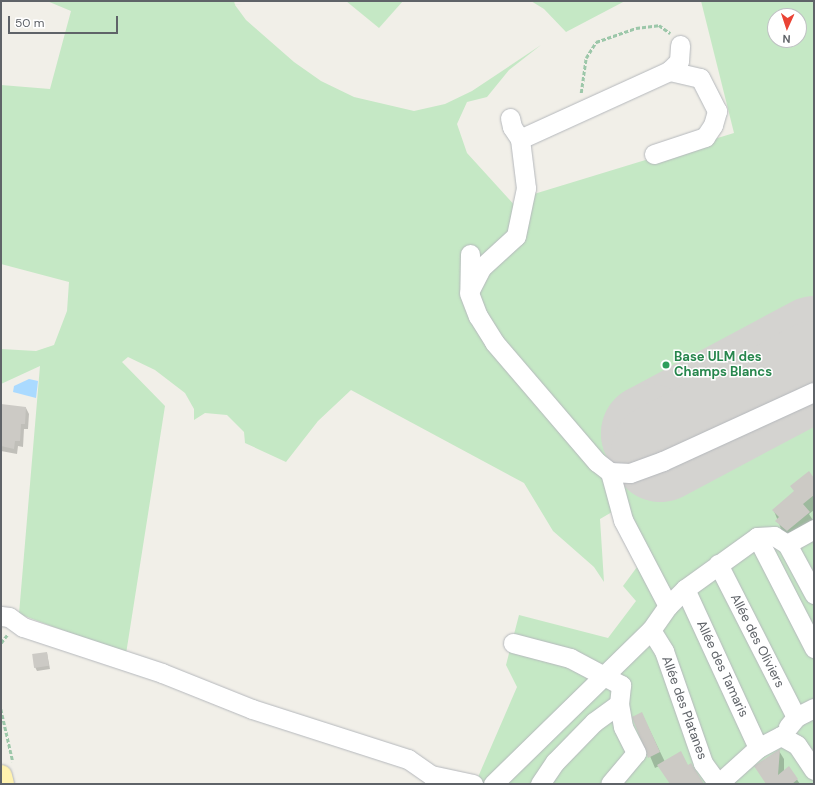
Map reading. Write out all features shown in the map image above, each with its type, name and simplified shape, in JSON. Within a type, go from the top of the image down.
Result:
[{"type":"lane","points":[[520,139],[669,70],[679,61],[680,45]]},
{"type":"lane","points":[[654,154],[705,137],[713,125],[717,111],[700,78],[669,70]]},
{"type":"lane","points":[[469,293],[481,268],[516,236],[526,188],[520,139],[512,127],[510,118]]},
{"type":"lane","points":[[470,254],[469,293],[494,342],[597,462],[610,472],[630,473],[663,461],[814,392]]},
{"type":"lane","points":[[610,472],[623,520],[668,606]]},
{"type":"lane","points":[[787,544],[814,529]]},
{"type":"lane","points":[[493,784],[603,675],[651,630],[668,606],[685,589],[757,537],[774,536],[787,544],[814,594]]},
{"type":"lane","points":[[757,537],[814,648]]},
{"type":"lane","name":"Allée des Oliviers","points":[[718,564],[796,718]]},
{"type":"lane","name":"Allée des Tamaris","points":[[685,589],[758,748]]},
{"type":"lane","points":[[1,616],[9,618],[23,627],[162,673],[306,728],[324,731],[408,759],[423,768],[434,767],[444,770],[465,782]]},
{"type":"lane","points":[[1,630],[23,627]]},
{"type":"lane","name":"Allée des Platanes","points":[[651,630],[664,651],[703,763],[718,784]]},
{"type":"lane","points":[[513,643],[570,658],[621,685],[619,704],[624,726],[636,753],[610,784]]},
{"type":"lane","points":[[540,784],[555,762],[594,722],[619,704]]},
{"type":"lane","points":[[718,784],[758,748],[781,736],[796,718],[814,708]]},
{"type":"lane","points":[[781,736],[797,745],[814,770]]},
{"type":"path","points":[[574,113],[584,82],[586,58],[596,42],[636,28],[659,25],[672,34],[680,45]]},
{"type":"path","points":[[1,709],[6,776]]},
{"type":"green space","points":[[47,1],[234,1],[235,5],[246,20],[294,62],[321,81],[354,97],[414,111],[445,104],[472,91],[541,45],[509,70],[487,97],[467,102],[457,124],[467,153],[529,221],[534,194],[734,133],[701,1],[814,1],[814,784],[475,784],[517,687],[506,665],[519,615],[608,638],[636,601],[623,586],[637,567],[612,512],[600,519],[604,582],[594,567],[553,531],[524,483],[351,390],[318,421],[286,462],[245,443],[244,432],[227,415],[205,413],[194,420],[194,409],[185,393],[155,370],[128,357],[122,362],[165,406],[126,654],[19,614],[40,366],[1,384],[1,349],[36,351],[54,345],[67,311],[69,282],[1,264],[1,85],[50,89],[71,11]]},
{"type":"green space","points":[[346,1],[403,1],[379,28]]},
{"type":"green space","points":[[531,1],[625,1],[566,32],[544,9]]},
{"type":"water","points":[[29,379],[38,381],[36,398],[13,392],[14,386]]},
{"type":"building","points":[[1,404],[26,407],[25,424],[21,424],[20,441],[15,441],[14,449],[1,446]]},
{"type":"building","points":[[809,471],[814,478],[814,495],[803,504],[810,512],[787,531],[775,521],[779,517],[772,510],[794,491],[790,486]]},
{"type":"building","points":[[47,652],[49,666],[34,668],[32,654]]},
{"type":"building","points":[[642,712],[660,752],[648,758],[632,717]]},
{"type":"building","points":[[780,749],[778,775],[789,766],[798,779],[792,784],[766,784],[754,766]]},
{"type":"building","points":[[681,751],[688,765],[691,763],[704,784],[670,784],[657,765]]},
{"type":"runway","points":[[814,345],[650,433],[660,452],[814,370]]},
{"type":"place","name":"Base ULM des Champs Blancs","points":[[666,365]]}]
